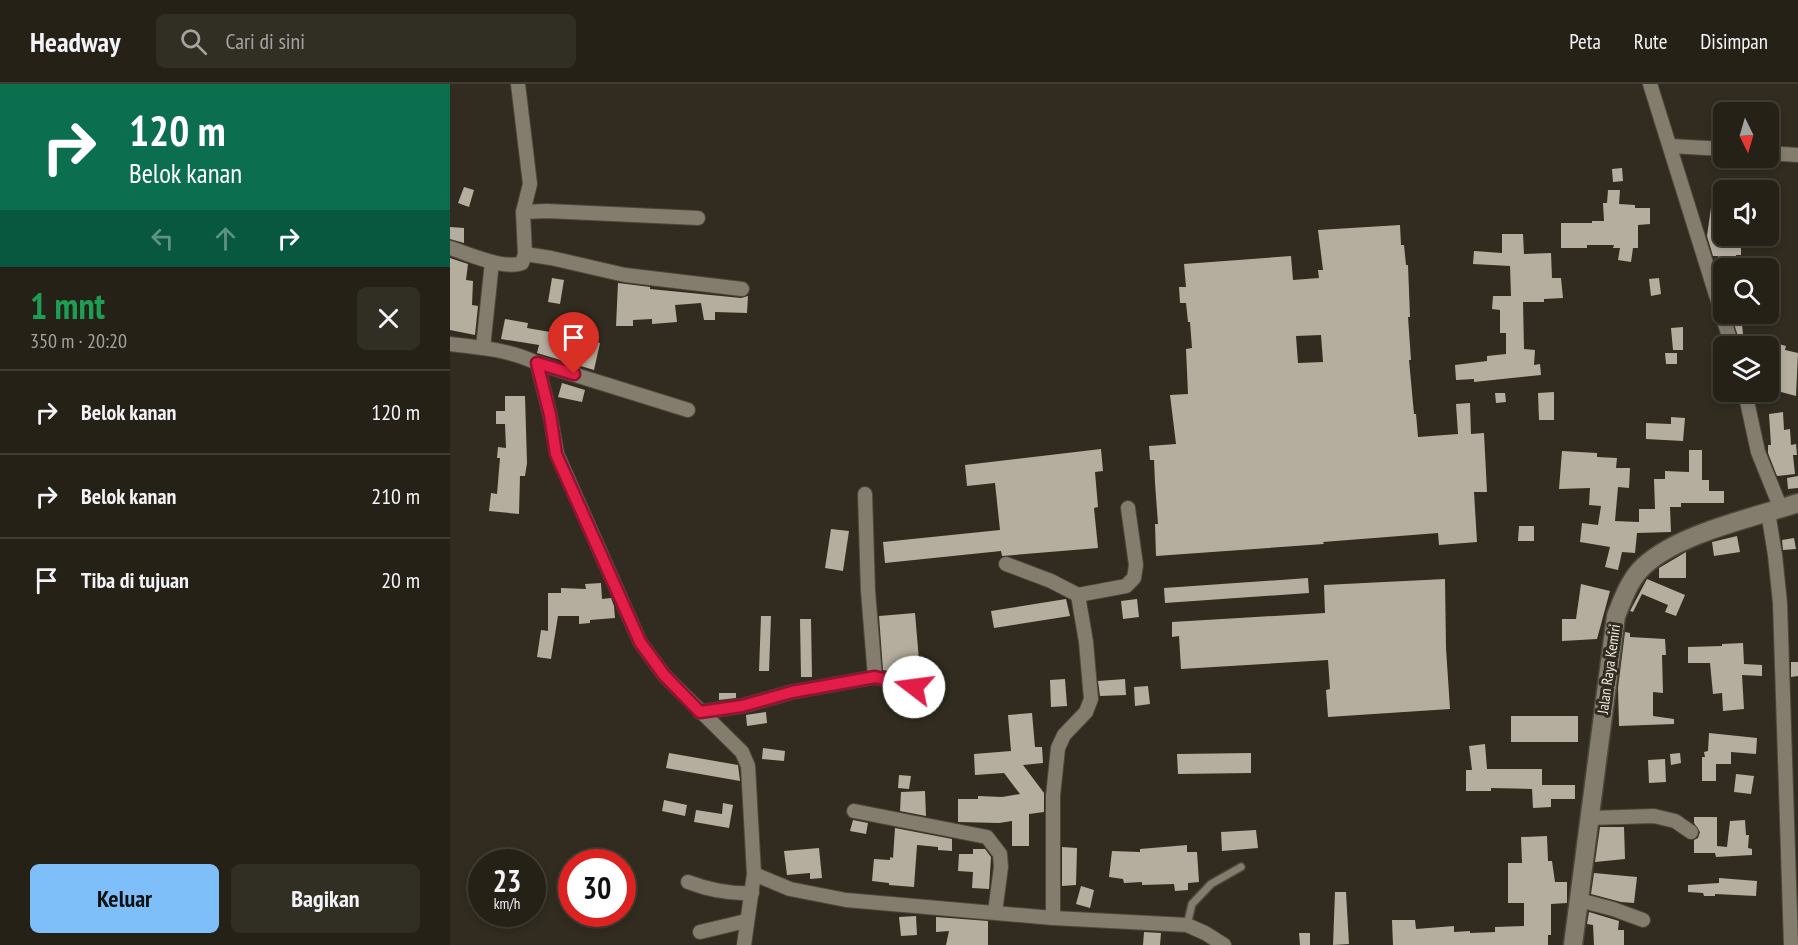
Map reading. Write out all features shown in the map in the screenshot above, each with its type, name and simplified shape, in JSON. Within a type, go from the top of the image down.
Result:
[{"type":"street","points":[[450,248],[492,262],[516,266],[522,263],[525,254],[523,212],[530,184],[518,84]]},
{"type":"street","points":[[1650,84],[1729,336]]},
{"type":"street","points":[[1670,146],[1713,148]]},
{"type":"street","points":[[1779,154],[1798,155]]},
{"type":"street","points":[[523,212],[548,211],[698,218]]},
{"type":"street","points":[[525,254],[625,275],[742,289]]},
{"type":"street","points":[[483,348],[492,262]]},
{"type":"street","points":[[450,344],[483,348],[526,358],[688,410]]},
{"type":"street","points":[[537,363],[550,415],[556,454],[640,642],[664,675],[742,752],[748,766],[754,874],[744,945]]},
{"type":"street","points":[[1747,402],[1758,452],[1782,508],[1775,555],[1780,603],[1791,945]]},
{"type":"street","points":[[865,494],[868,591],[875,677]]},
{"type":"street","points":[[1006,564],[1051,581],[1078,595],[1126,586],[1134,578],[1136,565],[1128,508]]},
{"type":"street","name":"Jalan Raya Kemiri","points":[[1573,945],[1616,616],[1629,585],[1639,571],[1658,556],[1685,540],[1782,508]]},
{"type":"street","points":[[1053,918],[1053,796],[1058,748],[1064,735],[1086,712],[1091,699],[1086,642],[1078,595]]},
{"type":"street","points":[[700,712],[742,706],[792,692],[875,677],[914,687]]},
{"type":"street","points":[[854,811],[987,837],[1000,854],[1001,867],[995,912]]},
{"type":"street","points":[[1590,818],[1654,816],[1675,821],[1691,832]]},
{"type":"street","points":[[754,874],[790,889],[846,900],[1053,918],[1187,925],[1224,945]]},
{"type":"street","points":[[688,882],[734,894],[752,893]]},
{"type":"street","points":[[1580,900],[1643,920]]},
{"type":"street","points":[[700,932],[746,921]]},
{"type":"lane","points":[[1187,925],[1192,904],[1210,884],[1241,867]]},
{"type":"building","points":[[1622,168],[1623,181],[1613,182],[1612,169]]},
{"type":"building","points":[[464,187],[474,190],[469,207],[458,203]]},
{"type":"building","points":[[1608,190],[1620,190],[1619,204],[1635,205],[1635,208],[1650,208],[1650,224],[1638,225],[1638,248],[1633,248],[1631,262],[1618,260],[1620,248],[1613,248],[1614,245],[1561,248],[1561,223],[1604,221],[1603,203],[1607,203]]},
{"type":"building","points":[[1713,193],[1713,246],[1741,246],[1741,255],[1736,255],[1736,258],[1713,256],[1707,236]]},
{"type":"building","points":[[1400,225],[1401,245],[1404,245],[1406,265],[1408,265],[1411,360],[1409,360],[1418,437],[1458,434],[1456,404],[1470,403],[1471,434],[1484,433],[1487,492],[1474,492],[1477,542],[1439,545],[1438,533],[1156,556],[1155,524],[1158,524],[1154,460],[1150,460],[1149,446],[1176,444],[1170,395],[1188,394],[1186,349],[1192,348],[1190,322],[1188,322],[1186,303],[1180,303],[1179,287],[1186,287],[1184,264],[1291,256],[1293,280],[1319,278],[1318,270],[1323,270],[1318,230]],"holes":[[[1321,335],[1323,362],[1298,363],[1296,336]]]},
{"type":"building","points":[[450,227],[464,228],[464,243],[450,239]]},
{"type":"building","points":[[1502,234],[1523,234],[1524,254],[1551,253],[1552,278],[1561,278],[1563,298],[1544,299],[1544,302],[1523,302],[1524,349],[1535,350],[1534,365],[1540,364],[1541,375],[1474,382],[1474,379],[1456,380],[1455,365],[1487,361],[1487,356],[1506,354],[1506,333],[1500,333],[1500,310],[1492,309],[1493,296],[1511,296],[1510,266],[1473,264],[1474,251],[1502,253]]},
{"type":"building","points":[[450,258],[468,264],[466,280],[473,281],[472,305],[478,306],[475,335],[450,330]]},
{"type":"building","points":[[552,278],[564,280],[560,304],[548,302]]},
{"type":"building","points":[[1659,278],[1661,294],[1651,296],[1649,279]]},
{"type":"building","points":[[618,283],[650,287],[650,289],[741,298],[748,296],[747,313],[715,312],[715,320],[704,320],[701,303],[675,305],[677,322],[652,324],[652,319],[633,320],[633,326],[616,326]]},
{"type":"building","points":[[505,319],[528,323],[527,328],[556,333],[555,341],[583,345],[583,341],[600,343],[594,370],[537,353],[539,345],[501,339]]},
{"type":"building","points":[[1734,324],[1742,324],[1743,336],[1738,336]]},
{"type":"building","points":[[1683,327],[1683,350],[1673,350],[1671,328]]},
{"type":"building","points":[[1779,344],[1786,346],[1785,350],[1798,353],[1796,396],[1781,392],[1779,390]]},
{"type":"building","points":[[1665,353],[1677,353],[1677,364],[1666,364]]},
{"type":"building","points":[[562,383],[585,390],[582,402],[558,397]]},
{"type":"building","points":[[1554,392],[1554,420],[1539,420],[1538,393]]},
{"type":"building","points":[[1495,393],[1505,393],[1506,402],[1496,403]]},
{"type":"building","points":[[505,396],[525,396],[527,463],[525,476],[520,476],[519,514],[489,511],[491,493],[497,494],[500,458],[497,458],[498,447],[506,448],[505,424],[496,424],[496,411],[505,411]]},
{"type":"building","points":[[1783,412],[1784,430],[1790,429],[1791,445],[1796,444],[1797,455],[1793,455],[1795,474],[1777,476],[1768,453],[1768,445],[1771,445],[1769,414]]},
{"type":"building","points":[[1671,417],[1685,418],[1683,441],[1646,439],[1646,423],[1671,424]]},
{"type":"building","points":[[1101,449],[1103,471],[1095,472],[1098,507],[1094,508],[1098,548],[1002,556],[1001,551],[885,563],[883,542],[1000,530],[995,483],[967,486],[965,465]]},
{"type":"building","points":[[1689,450],[1702,450],[1702,480],[1709,480],[1709,491],[1724,491],[1724,503],[1681,503],[1681,507],[1670,507],[1671,532],[1637,533],[1635,553],[1622,552],[1618,570],[1605,567],[1610,547],[1580,542],[1582,523],[1598,525],[1601,506],[1589,505],[1590,488],[1559,489],[1562,451],[1597,453],[1597,457],[1617,458],[1616,468],[1630,468],[1629,488],[1618,487],[1615,521],[1639,522],[1639,509],[1655,509],[1654,479],[1665,479],[1665,471],[1689,472]]},
{"type":"building","points":[[1798,476],[1798,488],[1788,489],[1787,478]]},
{"type":"building","points":[[1519,526],[1534,526],[1534,541],[1518,541]]},
{"type":"building","points":[[831,529],[849,531],[843,571],[825,568]]},
{"type":"building","points":[[1737,536],[1740,552],[1714,556],[1712,542]]},
{"type":"building","points":[[1794,538],[1796,549],[1783,550],[1782,540]]},
{"type":"building","points":[[1686,552],[1686,578],[1659,578],[1659,568]]},
{"type":"building","points":[[1308,578],[1309,593],[1165,603],[1164,588]]},
{"type":"building","points":[[1445,579],[1450,709],[1328,717],[1326,690],[1330,689],[1328,660],[1181,669],[1179,636],[1172,637],[1172,622],[1325,613],[1324,585]]},
{"type":"building","points":[[1647,579],[1685,595],[1676,616],[1665,612],[1668,605],[1642,594],[1633,612],[1630,611]]},
{"type":"building","points":[[601,583],[602,599],[611,598],[615,618],[590,620],[590,623],[579,624],[579,616],[558,616],[551,659],[537,657],[541,630],[548,631],[548,593],[561,593],[561,588],[586,589],[585,584]]},
{"type":"building","points":[[1581,584],[1610,591],[1597,639],[1562,641],[1562,619],[1576,619]]},
{"type":"building","points":[[1066,599],[1070,616],[994,628],[991,611]]},
{"type":"building","points":[[1137,599],[1139,617],[1123,619],[1121,601]]},
{"type":"building","points":[[915,613],[920,672],[897,673],[883,670],[879,616]]},
{"type":"building","points":[[761,616],[771,616],[769,671],[759,671]]},
{"type":"building","points":[[800,619],[811,619],[812,677],[801,677]]},
{"type":"building","points":[[1625,632],[1630,633],[1630,637],[1665,639],[1666,655],[1662,655],[1663,693],[1653,692],[1653,716],[1674,719],[1674,724],[1619,726],[1618,688]]},
{"type":"building","points":[[1743,643],[1744,664],[1762,665],[1762,676],[1742,675],[1744,709],[1723,711],[1722,693],[1713,694],[1710,663],[1688,663],[1688,647]]},
{"type":"building","points":[[1791,662],[1798,662],[1798,676],[1791,677]]},
{"type":"building","points":[[1065,679],[1067,706],[1051,707],[1050,680]]},
{"type":"building","points":[[1125,679],[1126,695],[1100,696],[1098,681]]},
{"type":"building","points":[[1148,686],[1150,704],[1135,706],[1134,687]]},
{"type":"building","points":[[719,693],[736,693],[736,698],[719,700]]},
{"type":"building","points":[[766,712],[767,723],[747,726],[746,715]]},
{"type":"building","points":[[1032,713],[1035,747],[1042,747],[1043,763],[1023,765],[1044,793],[1044,812],[1029,814],[1029,846],[1012,846],[1012,821],[958,822],[958,799],[1020,794],[1004,773],[975,775],[974,754],[1011,751],[1008,715]]},
{"type":"building","points":[[1511,716],[1578,716],[1578,742],[1511,742]]},
{"type":"building","points":[[1709,733],[1757,738],[1756,754],[1731,752],[1731,764],[1716,764],[1716,781],[1702,781],[1702,757],[1705,757],[1704,752],[1708,751]]},
{"type":"building","points":[[1485,744],[1487,769],[1542,769],[1542,785],[1575,785],[1575,799],[1551,799],[1551,807],[1533,808],[1532,789],[1491,788],[1491,791],[1466,791],[1466,770],[1472,770],[1469,746]]},
{"type":"building","points":[[763,748],[785,751],[784,761],[762,759]]},
{"type":"building","points":[[669,753],[738,765],[740,781],[666,768]]},
{"type":"building","points":[[1251,753],[1251,773],[1178,774],[1177,754]]},
{"type":"building","points":[[1680,753],[1681,763],[1671,765],[1670,754]]},
{"type":"building","points":[[1665,759],[1666,782],[1649,783],[1648,760]]},
{"type":"building","points":[[1736,774],[1754,776],[1751,794],[1734,792]]},
{"type":"building","points":[[899,775],[911,776],[909,789],[898,788]]},
{"type":"building","points":[[925,791],[926,816],[900,811],[901,792]]},
{"type":"building","points":[[664,800],[687,805],[685,816],[662,811]]},
{"type":"building","points":[[723,803],[733,805],[729,828],[694,822],[696,810],[722,814]]},
{"type":"building","points":[[1694,817],[1717,817],[1717,846],[1727,847],[1730,821],[1745,820],[1746,835],[1749,835],[1748,848],[1752,849],[1752,855],[1716,857],[1715,853],[1694,853],[1694,840],[1698,838],[1700,832],[1694,823]]},
{"type":"building","points":[[853,820],[868,823],[866,834],[850,831]]},
{"type":"building","points":[[1600,827],[1624,827],[1625,859],[1595,862]]},
{"type":"building","points":[[895,828],[952,839],[952,851],[917,845],[914,887],[872,881],[874,859],[890,860],[890,857],[893,858]]},
{"type":"building","points":[[1256,830],[1258,848],[1222,851],[1221,832]]},
{"type":"building","points":[[1547,836],[1548,861],[1552,861],[1555,882],[1567,882],[1567,903],[1551,904],[1551,935],[1548,935],[1548,945],[1393,945],[1392,920],[1415,920],[1416,929],[1454,926],[1454,932],[1470,931],[1470,933],[1495,932],[1495,927],[1524,926],[1524,903],[1508,903],[1508,863],[1522,863],[1521,837]]},
{"type":"building","points":[[1187,845],[1187,852],[1197,852],[1199,882],[1188,883],[1188,890],[1175,891],[1174,884],[1142,885],[1142,882],[1124,883],[1123,879],[1109,877],[1112,851],[1140,852],[1140,849]]},
{"type":"building","points":[[1062,847],[1077,848],[1076,885],[1062,886]]},
{"type":"building","points":[[819,848],[822,878],[810,879],[810,873],[787,875],[784,851]]},
{"type":"building","points":[[973,849],[985,849],[991,857],[989,889],[972,888],[973,872],[958,871],[959,854],[973,854]]},
{"type":"building","points":[[1594,873],[1637,877],[1634,903],[1591,894]]},
{"type":"building","points":[[1719,878],[1757,881],[1756,896],[1715,894],[1715,896],[1704,896],[1703,893],[1688,892],[1688,885],[1719,883]]},
{"type":"building","points":[[1081,886],[1094,890],[1090,908],[1076,904]]},
{"type":"building","points":[[1335,892],[1346,892],[1349,944],[1333,945]]},
{"type":"building","points":[[1589,912],[1619,921],[1618,930],[1624,930],[1624,945],[1594,945],[1593,925],[1587,924]]},
{"type":"building","points":[[916,916],[917,935],[901,936],[899,917]]},
{"type":"building","points":[[936,917],[988,921],[988,945],[946,945],[949,931],[936,932]]},
{"type":"building","points":[[1144,932],[1161,933],[1160,945],[1143,945]]},
{"type":"building","points":[[1299,933],[1310,933],[1310,945],[1300,945]]},
{"type":"route","points":[[574,374],[537,363],[550,415],[556,454],[640,642],[664,675],[700,712],[742,706],[792,692],[875,677],[914,687]]}]
